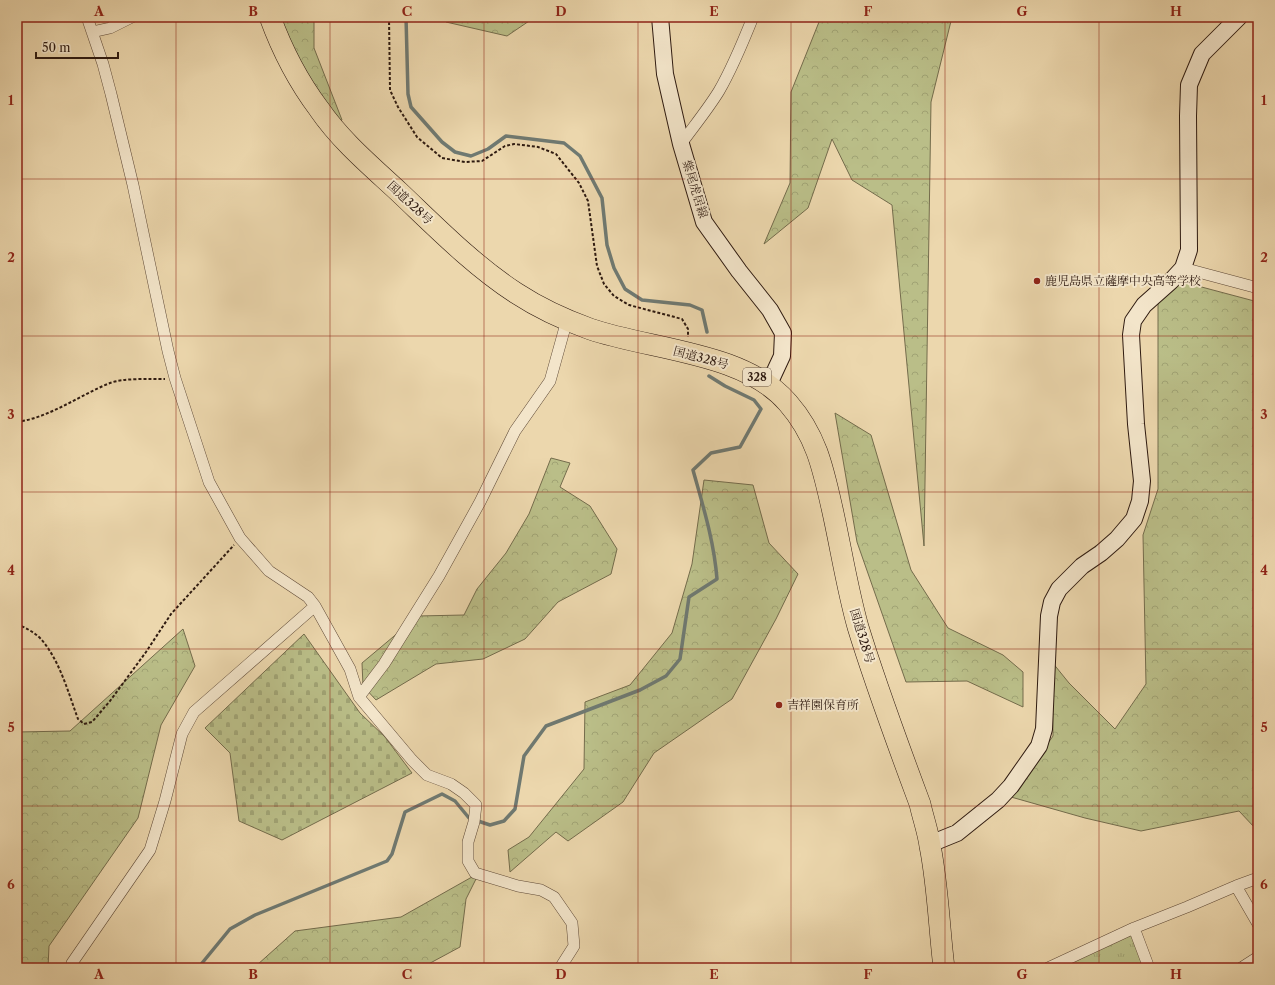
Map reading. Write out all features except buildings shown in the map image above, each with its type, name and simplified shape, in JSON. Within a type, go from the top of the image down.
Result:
[{"type":"highway","name":"国道328号","points":[[270,17],[277,36],[303,86],[324,116],[359,155],[475,262],[516,293],[567,320],[619,338],[690,354],[748,372],[769,384],[786,400],[803,422],[817,448],[824,470],[848,590],[858,627],[920,804],[930,844],[935,875],[944,968]]},
{"type":"street","points":[[86,17],[111,94],[175,378],[209,482],[240,538],[269,570],[308,597],[315,606],[350,669],[359,697],[412,760],[427,775],[451,784],[464,793],[476,805],[474,822],[468,842],[468,860],[475,873],[518,886],[541,890],[554,897],[572,924],[574,946],[560,968]]},
{"type":"street","points":[[92,32],[110,28],[132,17]]},
{"type":"street","name":"紫尾虎居線","points":[[660,17],[665,74],[681,144],[704,222],[739,271],[770,310],[783,333],[782,356],[769,384]]},
{"type":"street","points":[[681,144],[720,90],[742,47],[753,17]]},
{"type":"street","points":[[930,844],[958,833],[998,800],[1012,786],[1039,746],[1044,729],[1048,616],[1052,602],[1059,589],[1082,566],[1101,553],[1117,539],[1134,519],[1140,501],[1142,481],[1136,424],[1131,336],[1133,321],[1144,305],[1183,268],[1189,250],[1189,85],[1202,54],[1239,17]]},
{"type":"street","points":[[1183,268],[1258,288]]},
{"type":"street","points":[[359,697],[384,664],[439,576],[480,502],[515,431],[550,381],[567,320]]},
{"type":"street","points":[[71,968],[72,963],[150,850],[165,801],[182,734],[194,712],[315,606]]},
{"type":"street","points":[[1048,968],[1134,928],[1258,878]]},
{"type":"street","points":[[1236,886],[1258,924]]},
{"type":"street","points":[[1134,928],[1150,968]]},
{"type":"street","points":[[1241,968],[1258,958]]},
{"type":"path","points":[[389,17],[390,90],[398,107],[417,138],[442,158],[465,162],[482,160],[505,146],[514,144],[538,147],[556,154],[579,183],[588,201],[597,266],[604,284],[614,296],[629,305],[682,318],[688,328],[690,354]]},
{"type":"path","points":[[17,422],[51,413],[112,382],[137,379],[175,378]]},
{"type":"path","points":[[17,624],[30,630],[40,639],[52,655],[62,675],[78,719],[84,724],[92,722],[110,701],[146,652],[171,614],[240,538]]},
{"type":"green space","points":[[292,17],[314,17],[314,48],[342,120],[339,122],[316,93],[279,21]]},
{"type":"green space","points":[[441,17],[535,17],[507,36],[446,22]]},
{"type":"green space","points":[[821,17],[952,17],[931,102],[924,546],[892,205],[852,180],[832,139],[808,208],[764,244],[790,183],[791,92]]},
{"type":"green space","points":[[1179,281],[1258,302],[1258,827],[1255,828],[1239,811],[1141,831],[1085,818],[1011,797],[1053,736],[1052,662],[1069,683],[1115,729],[1146,684],[1143,535],[1158,489],[1158,299]]},
{"type":"green space","points":[[835,413],[871,435],[911,570],[948,628],[1003,655],[1023,672],[1023,707],[967,681],[906,682],[857,542]]},
{"type":"green space","points":[[551,458],[570,463],[560,487],[590,506],[617,549],[611,574],[558,602],[525,639],[483,659],[436,664],[376,700],[363,686],[362,663],[418,616],[464,615],[477,589],[506,553],[529,514]]},
{"type":"green space","points":[[704,480],[753,485],[769,543],[798,574],[776,619],[732,699],[654,753],[623,802],[568,841],[556,832],[510,872],[508,850],[529,837],[584,769],[585,702],[630,685],[672,633],[692,564]]},
{"type":"green space","points":[[183,629],[195,666],[161,725],[138,818],[49,946],[48,968],[17,968],[17,732],[70,731]]},
{"type":"green space","points":[[304,634],[360,713],[385,737],[412,773],[282,840],[239,821],[230,753],[205,728]]},
{"type":"green space","points":[[479,873],[466,899],[460,947],[421,968],[238,968],[257,965],[295,931],[401,917]]},
{"type":"green space","points":[[1134,928],[1149,968],[1048,968]]},
{"type":"waterway","points":[[406,17],[408,94],[411,107],[442,142],[455,152],[471,156],[488,149],[506,136],[564,143],[580,156],[602,198],[607,245],[614,268],[625,289],[642,300],[690,305],[702,310],[707,332]]},
{"type":"waterway","points":[[198,968],[230,929],[255,915],[387,861],[392,854],[405,812],[442,794],[455,801],[469,818],[490,825],[504,821],[515,809],[524,756],[546,726],[640,690],[666,676],[680,659],[689,597],[717,579],[711,537],[693,470],[711,453],[740,447],[761,409],[754,400],[725,386],[709,376]]},
{"type":"place","name":"鹿児島県立薩摩中央高等学校","points":[[1037,281]]},
{"type":"place","name":"吉祥園保育所","points":[[779,705]]}]
